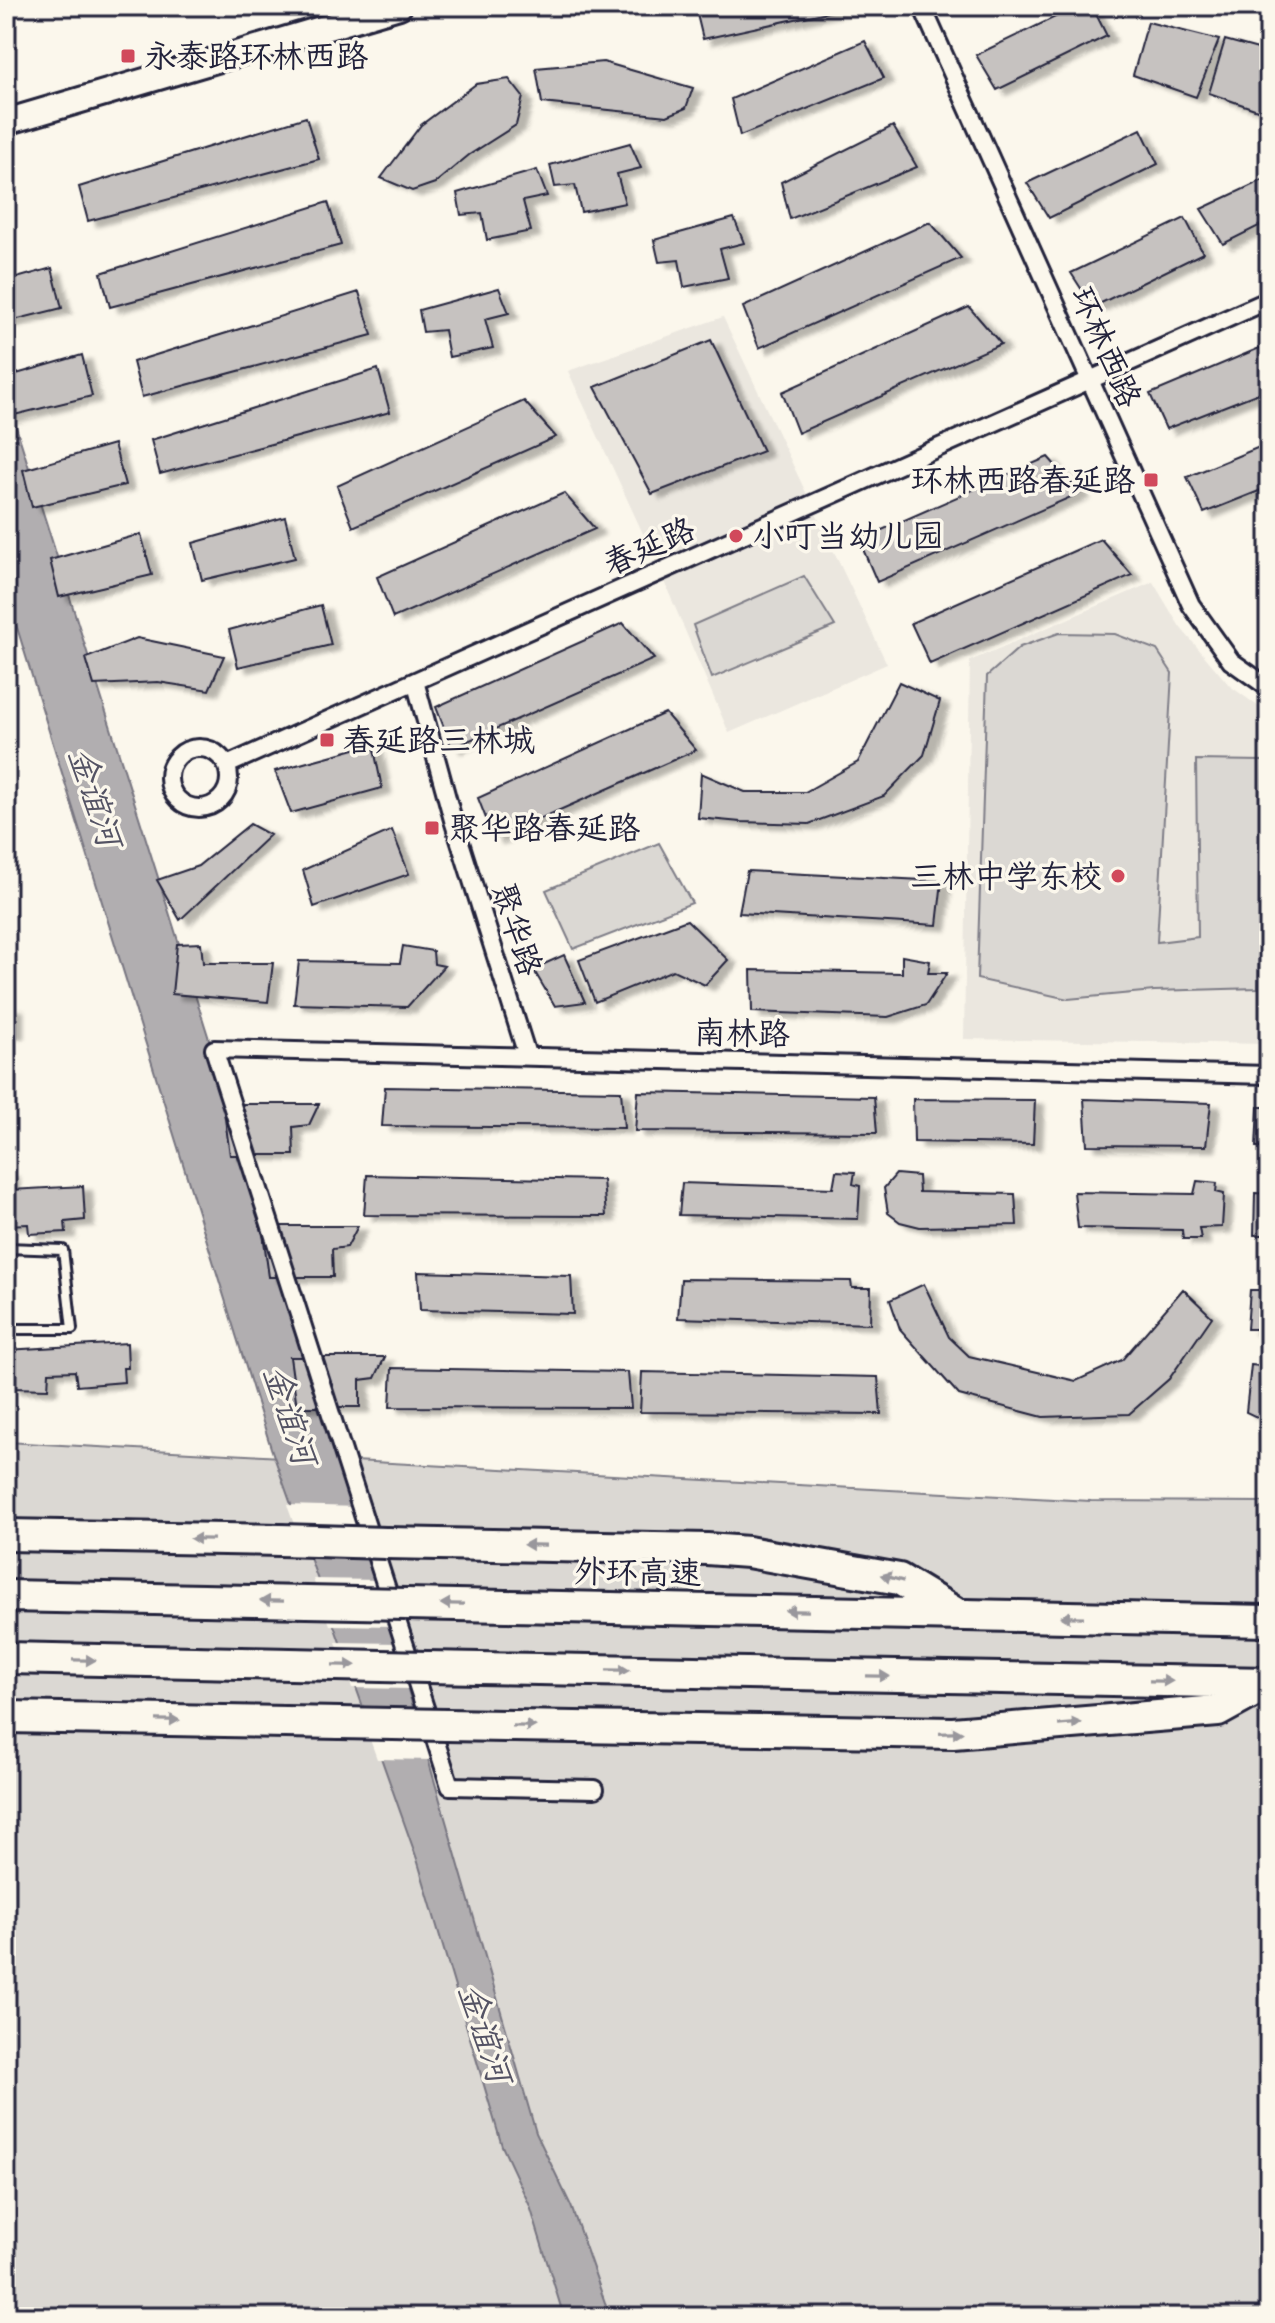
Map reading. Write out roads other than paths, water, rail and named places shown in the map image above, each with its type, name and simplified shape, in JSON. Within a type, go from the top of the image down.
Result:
[{"type":"highway","points":[[6,1535],[748,1552],[899,1579],[959,1615]]},
{"type":"highway","name":"外环高速","points":[[6,1596],[1269,1621]]},
{"type":"highway","points":[[6,1658],[1269,1683]]},
{"type":"highway","points":[[6,1717],[966,1732],[1218,1711],[1269,1683]]},
{"type":"street","points":[[6,122],[399,6]]},
{"type":"street","name":"环林西路","points":[[922,6],[1191,605],[1231,661],[1269,688]]},
{"type":"street","name":"春延路","points":[[227,765],[1269,300]]},
{"type":"street","name":"聚华路","points":[[415,681],[453,820],[527,1055]]},
{"type":"street","name":"南林路","points":[[595,1789],[450,1786],[214,1049],[1269,1075]]},
{"type":"lane","points":[[6,1248],[63,1250],[72,1329],[6,1329]]},
{"type":"water","name":"金谊河","points":[[6,395],[342,1461],[536,2133],[571,2206],[610,2317],[564,2317],[530,2206],[502,2146],[417,1859],[271,1448],[6,592]]},
{"type":"place","name":"永泰路环林西路","points":[[128,56]]},
{"type":"place","name":"环林西路春延路","points":[[1151,480]]},
{"type":"place","name":"小叮当幼儿园","points":[[736,536]]},
{"type":"place","name":"春延路三林城","points":[[327,740]]},
{"type":"place","name":"聚华路春延路","points":[[432,828]]},
{"type":"place","name":"三林中学东校","points":[[1118,876]]}]
